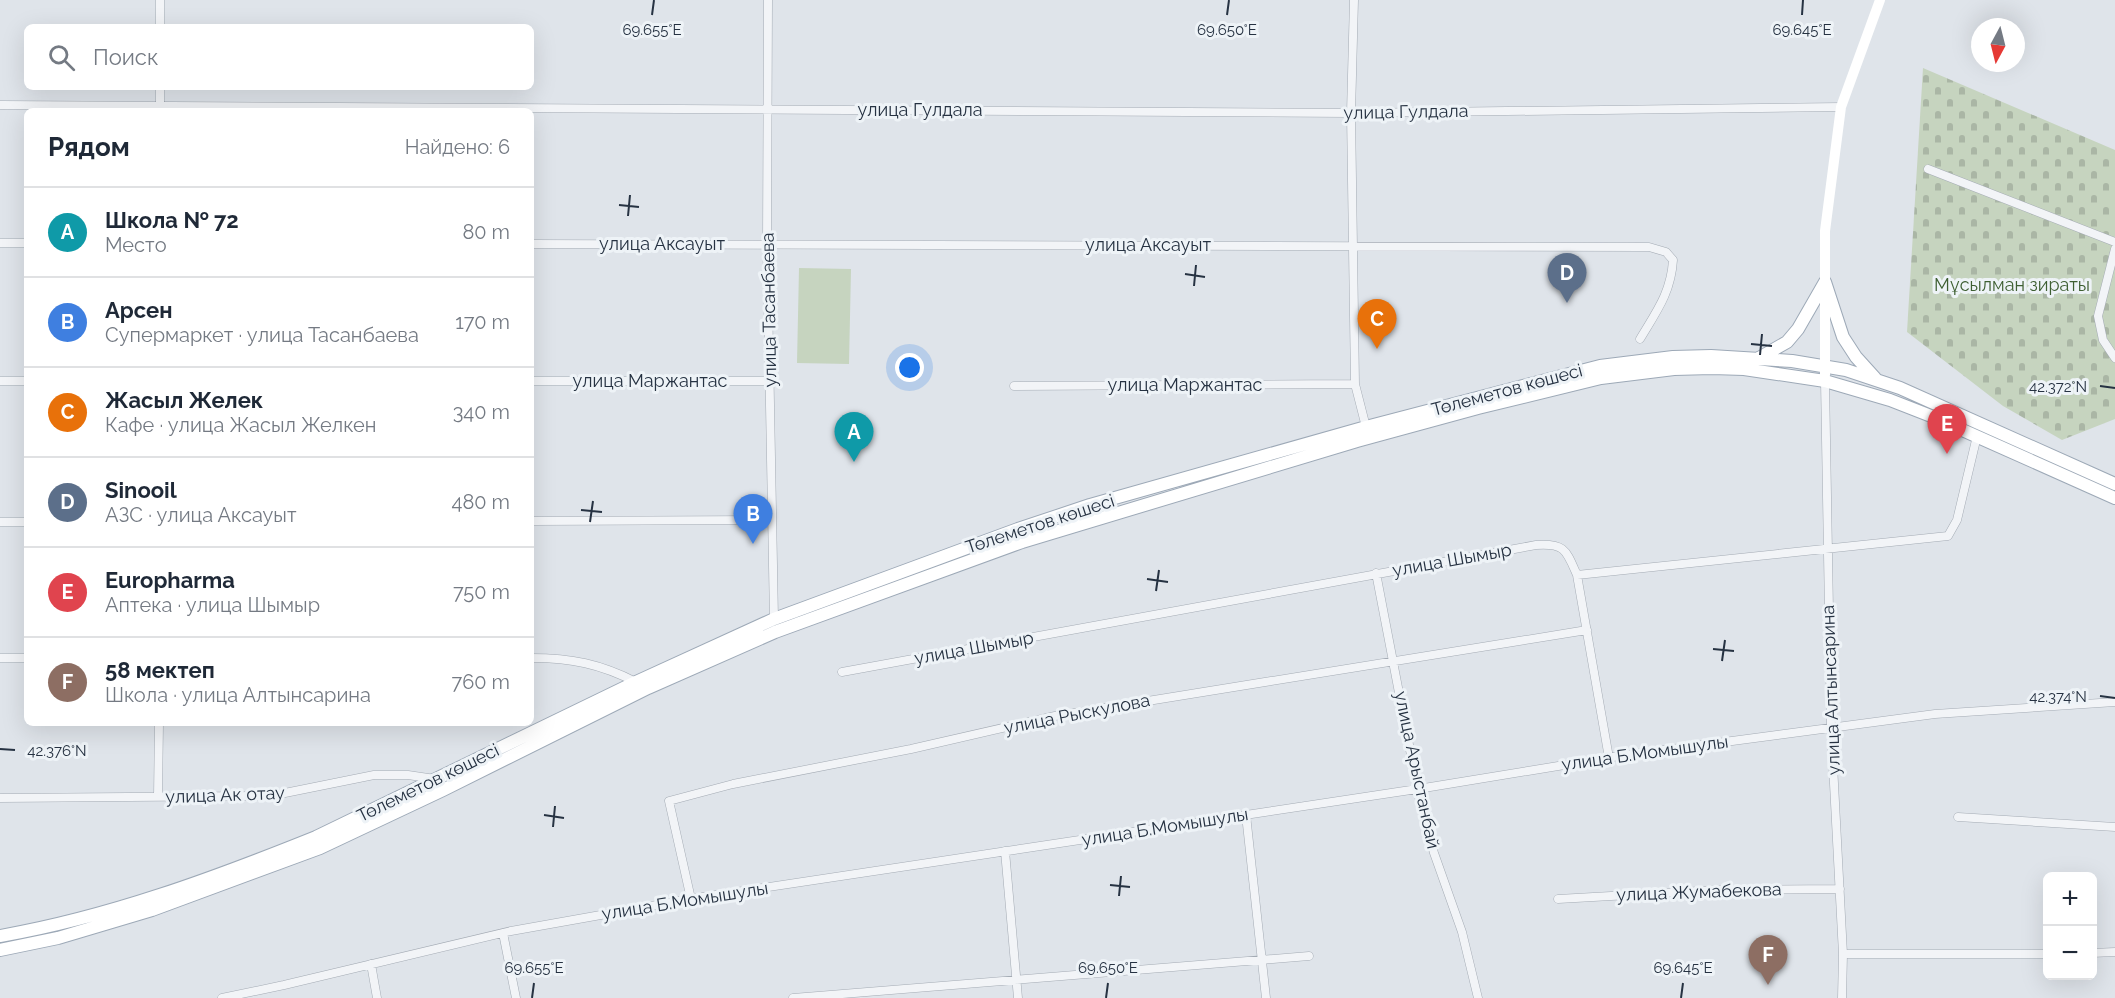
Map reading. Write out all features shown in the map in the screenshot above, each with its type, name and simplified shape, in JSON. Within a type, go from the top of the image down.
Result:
[{"type":"main road","points":[[1825,381],[1825,231],[1841,107],[1880,0]]},
{"type":"main road","points":[[1759,358],[1786,342],[1798,329],[1825,282]]},
{"type":"main road","points":[[1825,282],[1843,337],[1875,379]]},
{"type":"main road","name":"Төлеметов көшесі","points":[[0,936],[94,914],[196,883],[316,837],[636,682],[774,619],[1028,525],[1366,427],[1600,366],[1673,357],[1759,358],[1826,366],[1900,388],[2114,488]]},
{"type":"main road","name":"Төлеметов көшесі","points":[[0,950],[96,928],[202,893],[320,848],[648,688],[775,632],[1022,542],[1357,441],[1546,391],[1630,374],[1674,369],[1712,368],[1756,371],[1825,381],[1890,400],[2114,488]]},
{"type":"street","points":[[160,0],[160,24]]},
{"type":"street","name":"улица Тасанбаева","points":[[768,0],[767,244],[774,619]]},
{"type":"street","points":[[1353,0],[1350,113],[1355,384],[1366,427]]},
{"type":"street","points":[[160,90],[160,108]]},
{"type":"street","name":"улица Гулдала","points":[[0,105],[160,108]]},
{"type":"street","name":"улица Гулдала","points":[[534,109],[1350,113],[1841,107]]},
{"type":"street","points":[[1928,169],[2115,242]]},
{"type":"street","points":[[0,243],[24,243]]},
{"type":"street","name":"улица Аксауыт","points":[[534,244],[1648,248],[1666,252],[1673,260],[1670,286],[1640,339]]},
{"type":"street","points":[[2115,249],[2098,316],[2103,340],[2115,358]]},
{"type":"street","points":[[0,381],[24,381]]},
{"type":"street","name":"улица Маржантас","points":[[534,381],[770,381]]},
{"type":"street","name":"улица Алтынсарина","points":[[1825,381],[1831,727],[1843,954],[1842,998]]},
{"type":"street","name":"улица Маржантас","points":[[1014,386],[1355,384]]},
{"type":"street","points":[[1577,575],[1948,536],[1958,520],[1977,436]]},
{"type":"street","points":[[534,521],[772,520]]},
{"type":"street","points":[[0,522],[24,522]]},
{"type":"street","name":"улица Шымыр","points":[[842,672],[1376,573],[1552,544],[1560,547],[1568,556],[1577,575],[1609,758]]},
{"type":"street","name":"улица Арыстанбай","points":[[1376,573],[1420,802],[1434,853],[1462,932],[1478,998]]},
{"type":"street","name":"улица Рыскулова","points":[[691,899],[669,801],[733,784],[911,749],[1055,716],[1587,630]]},
{"type":"street","points":[[0,658],[24,658]]},
{"type":"street","points":[[534,658],[588,662],[636,682]]},
{"type":"street","name":"улица Б.Момышулы","points":[[222,998],[503,933],[691,899],[1609,758],[1831,727],[1935,714],[2115,702]]},
{"type":"street","points":[[158,797],[159,726]]},
{"type":"street","name":"улица Ак отау","points":[[0,798],[270,796],[374,775],[408,775],[435,779]]},
{"type":"street","points":[[435,779],[442,790]]},
{"type":"street","points":[[1246,815],[1266,998]]},
{"type":"street","points":[[1958,817],[2115,826]]},
{"type":"street","points":[[1005,851],[1018,998]]},
{"type":"street","name":"улица Жумабекова","points":[[1558,899],[1695,891],[1840,889]]},
{"type":"street","points":[[503,933],[516,998]]},
{"type":"street","points":[[2097,953],[2115,952]]},
{"type":"street","points":[[1843,954],[2043,954]]},
{"type":"street","points":[[793,998],[1310,956]]},
{"type":"street","points":[[371,964],[377,998]]},
{"type":"green space","name":"Мұсылман зираты","points":[[1923,68],[2115,150],[2115,419],[2062,440],[2003,406],[1907,332]]},
{"type":"green space","points":[[799,268],[851,269],[849,364],[797,363]]},
{"type":"place","name":"Sinooil","points":[[1567,303]]},
{"type":"place","name":"Жасыл Желек","points":[[1377,349]]},
{"type":"place","name":"Europharma","points":[[1947,454]]},
{"type":"place","name":"Школа № 72","points":[[854,462]]},
{"type":"place","name":"Арсен","points":[[753,544]]},
{"type":"place","name":"58 мектеп","points":[[1768,985]]}]
